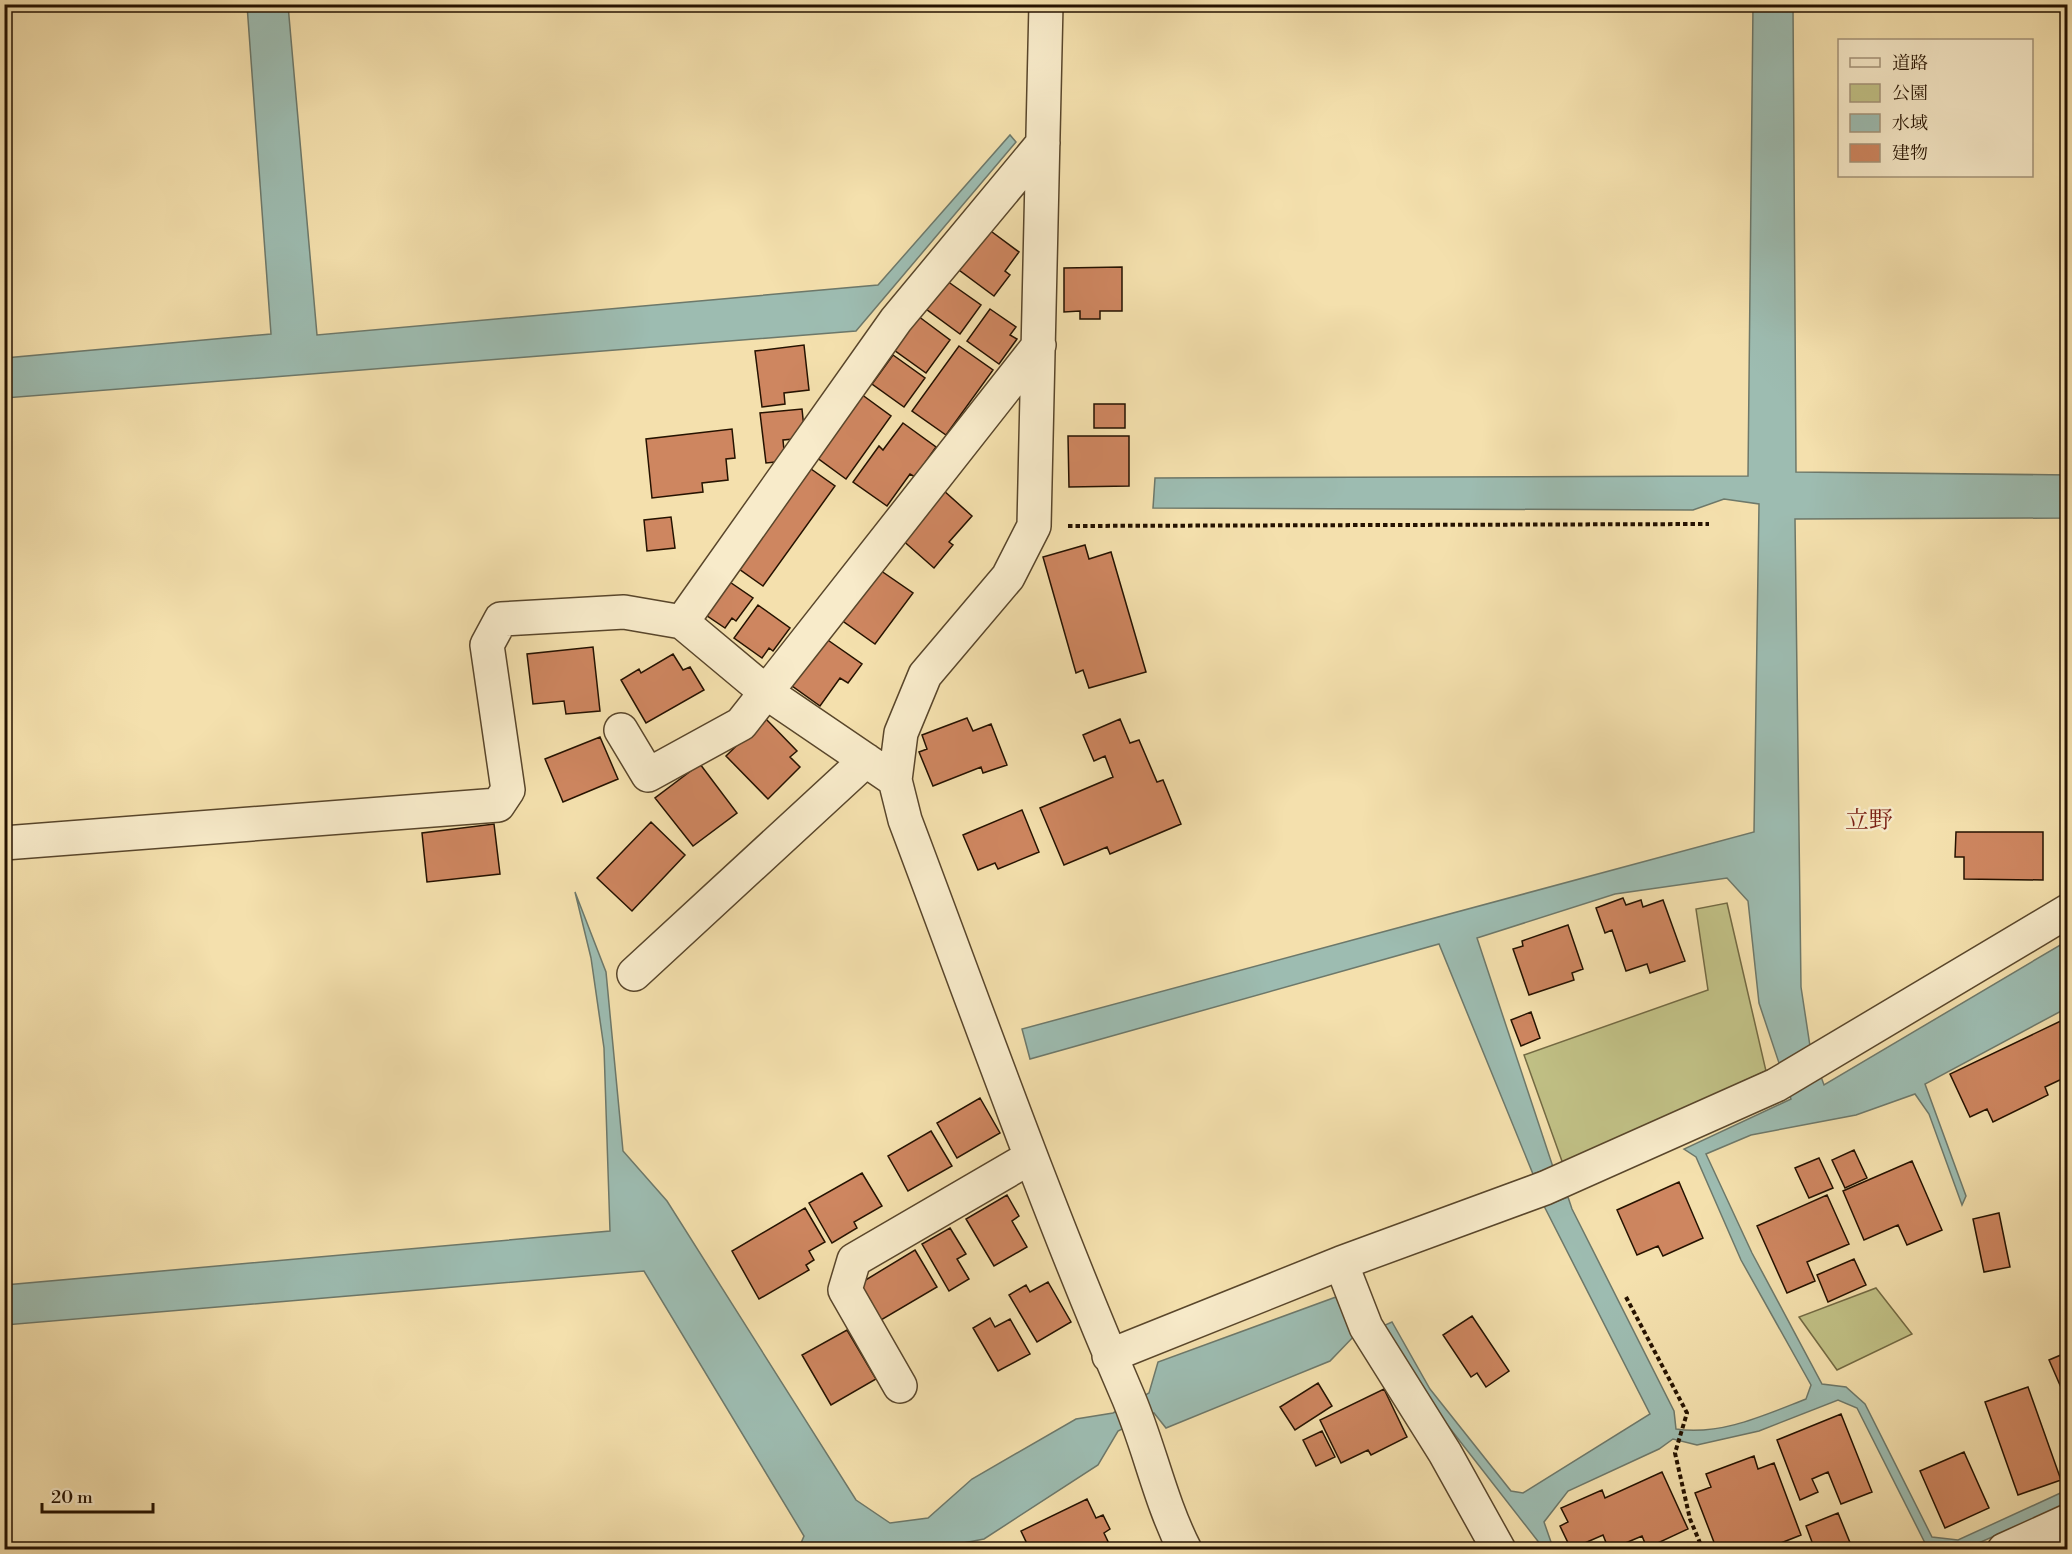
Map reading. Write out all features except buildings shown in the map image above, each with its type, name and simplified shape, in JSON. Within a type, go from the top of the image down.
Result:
[{"type":"street","points":[[1046,4],[1034,526],[1008,577],[925,675],[901,732],[895,780],[905,820],[1031,1157],[1109,1356],[1127,1394],[1172,1523],[1185,1550]]},
{"type":"street","points":[[682,622],[897,320],[1043,143]]},
{"type":"street","points":[[621,730],[648,775],[741,724],[1039,345]]},
{"type":"street","points":[[4,843],[498,805],[508,790],[487,645],[501,619],[624,612],[682,622],[767,693],[895,780]]},
{"type":"street","points":[[634,974],[866,760]]},
{"type":"street","points":[[1109,1356],[1341,1263],[1545,1188],[1776,1085],[1820,1061],[2067,911]]},
{"type":"street","points":[[900,1386],[845,1290],[854,1260],[1031,1157]]},
{"type":"street","points":[[1341,1263],[1366,1327],[1444,1453],[1500,1550]]},
{"type":"street","points":[[2004,1550],[2067,1521]]},
{"type":"path","points":[[1034,526],[1709,524]]},
{"type":"path","points":[[1626,1297],[1687,1413],[1675,1453],[1690,1519],[1703,1550]]},
{"type":"green space","points":[[1727,903],[1766,1071],[1563,1164],[1524,1055],[1708,990],[1696,909]]},
{"type":"green space","points":[[1876,1288],[1912,1334],[1837,1370],[1799,1317]]},
{"type":"water","points":[[247,5],[288,5],[317,335],[878,285],[1010,135],[1016,142],[856,331],[5,398],[5,358],[271,334]]},
{"type":"water","points":[[1753,5],[1793,5],[1796,472],[2068,475],[2067,518],[1795,519],[1801,987],[1810,1046],[1824,1085],[2067,941],[2067,1011],[2065,1009],[1925,1084],[1966,1196],[1962,1205],[1929,1114],[1915,1094],[1856,1115],[1751,1135],[1706,1154],[1752,1253],[1822,1384],[1846,1387],[1865,1404],[1932,1537],[1958,1540],[2067,1490],[2067,1504],[1965,1549],[1934,1549],[1925,1543],[1857,1408],[1838,1400],[1759,1431],[1697,1445],[1673,1439],[1659,1449],[1568,1491],[1544,1522],[1551,1542],[1558,1549],[1544,1549],[1424,1395],[1383,1326],[1392,1322],[1430,1389],[1511,1491],[1523,1493],[1650,1414],[1544,1206],[1568,1197],[1674,1411],[1676,1429],[1709,1430],[1726,1427],[1806,1399],[1811,1385],[1741,1260],[1696,1157],[1684,1149],[1791,1099],[1759,1003],[1748,901],[1727,878],[1615,894],[1477,938],[1553,1167],[1533,1174],[1439,944],[1030,1059],[1022,1029],[1754,832],[1759,504],[1724,499],[1693,510],[1153,508],[1155,478],[1748,476]]},
{"type":"water","points":[[575,892],[606,972],[623,1151],[667,1201],[856,1500],[890,1523],[928,1518],[972,1479],[1076,1419],[1113,1413],[1149,1393],[1158,1362],[1336,1297],[1358,1332],[1330,1361],[1166,1428],[1154,1413],[1118,1431],[1098,1465],[984,1539],[932,1549],[798,1550],[804,1536],[644,1271],[5,1325],[5,1285],[610,1231],[604,1048],[591,958]]},
{"type":"district","name":"立野","points":[[1869,821]]}]
